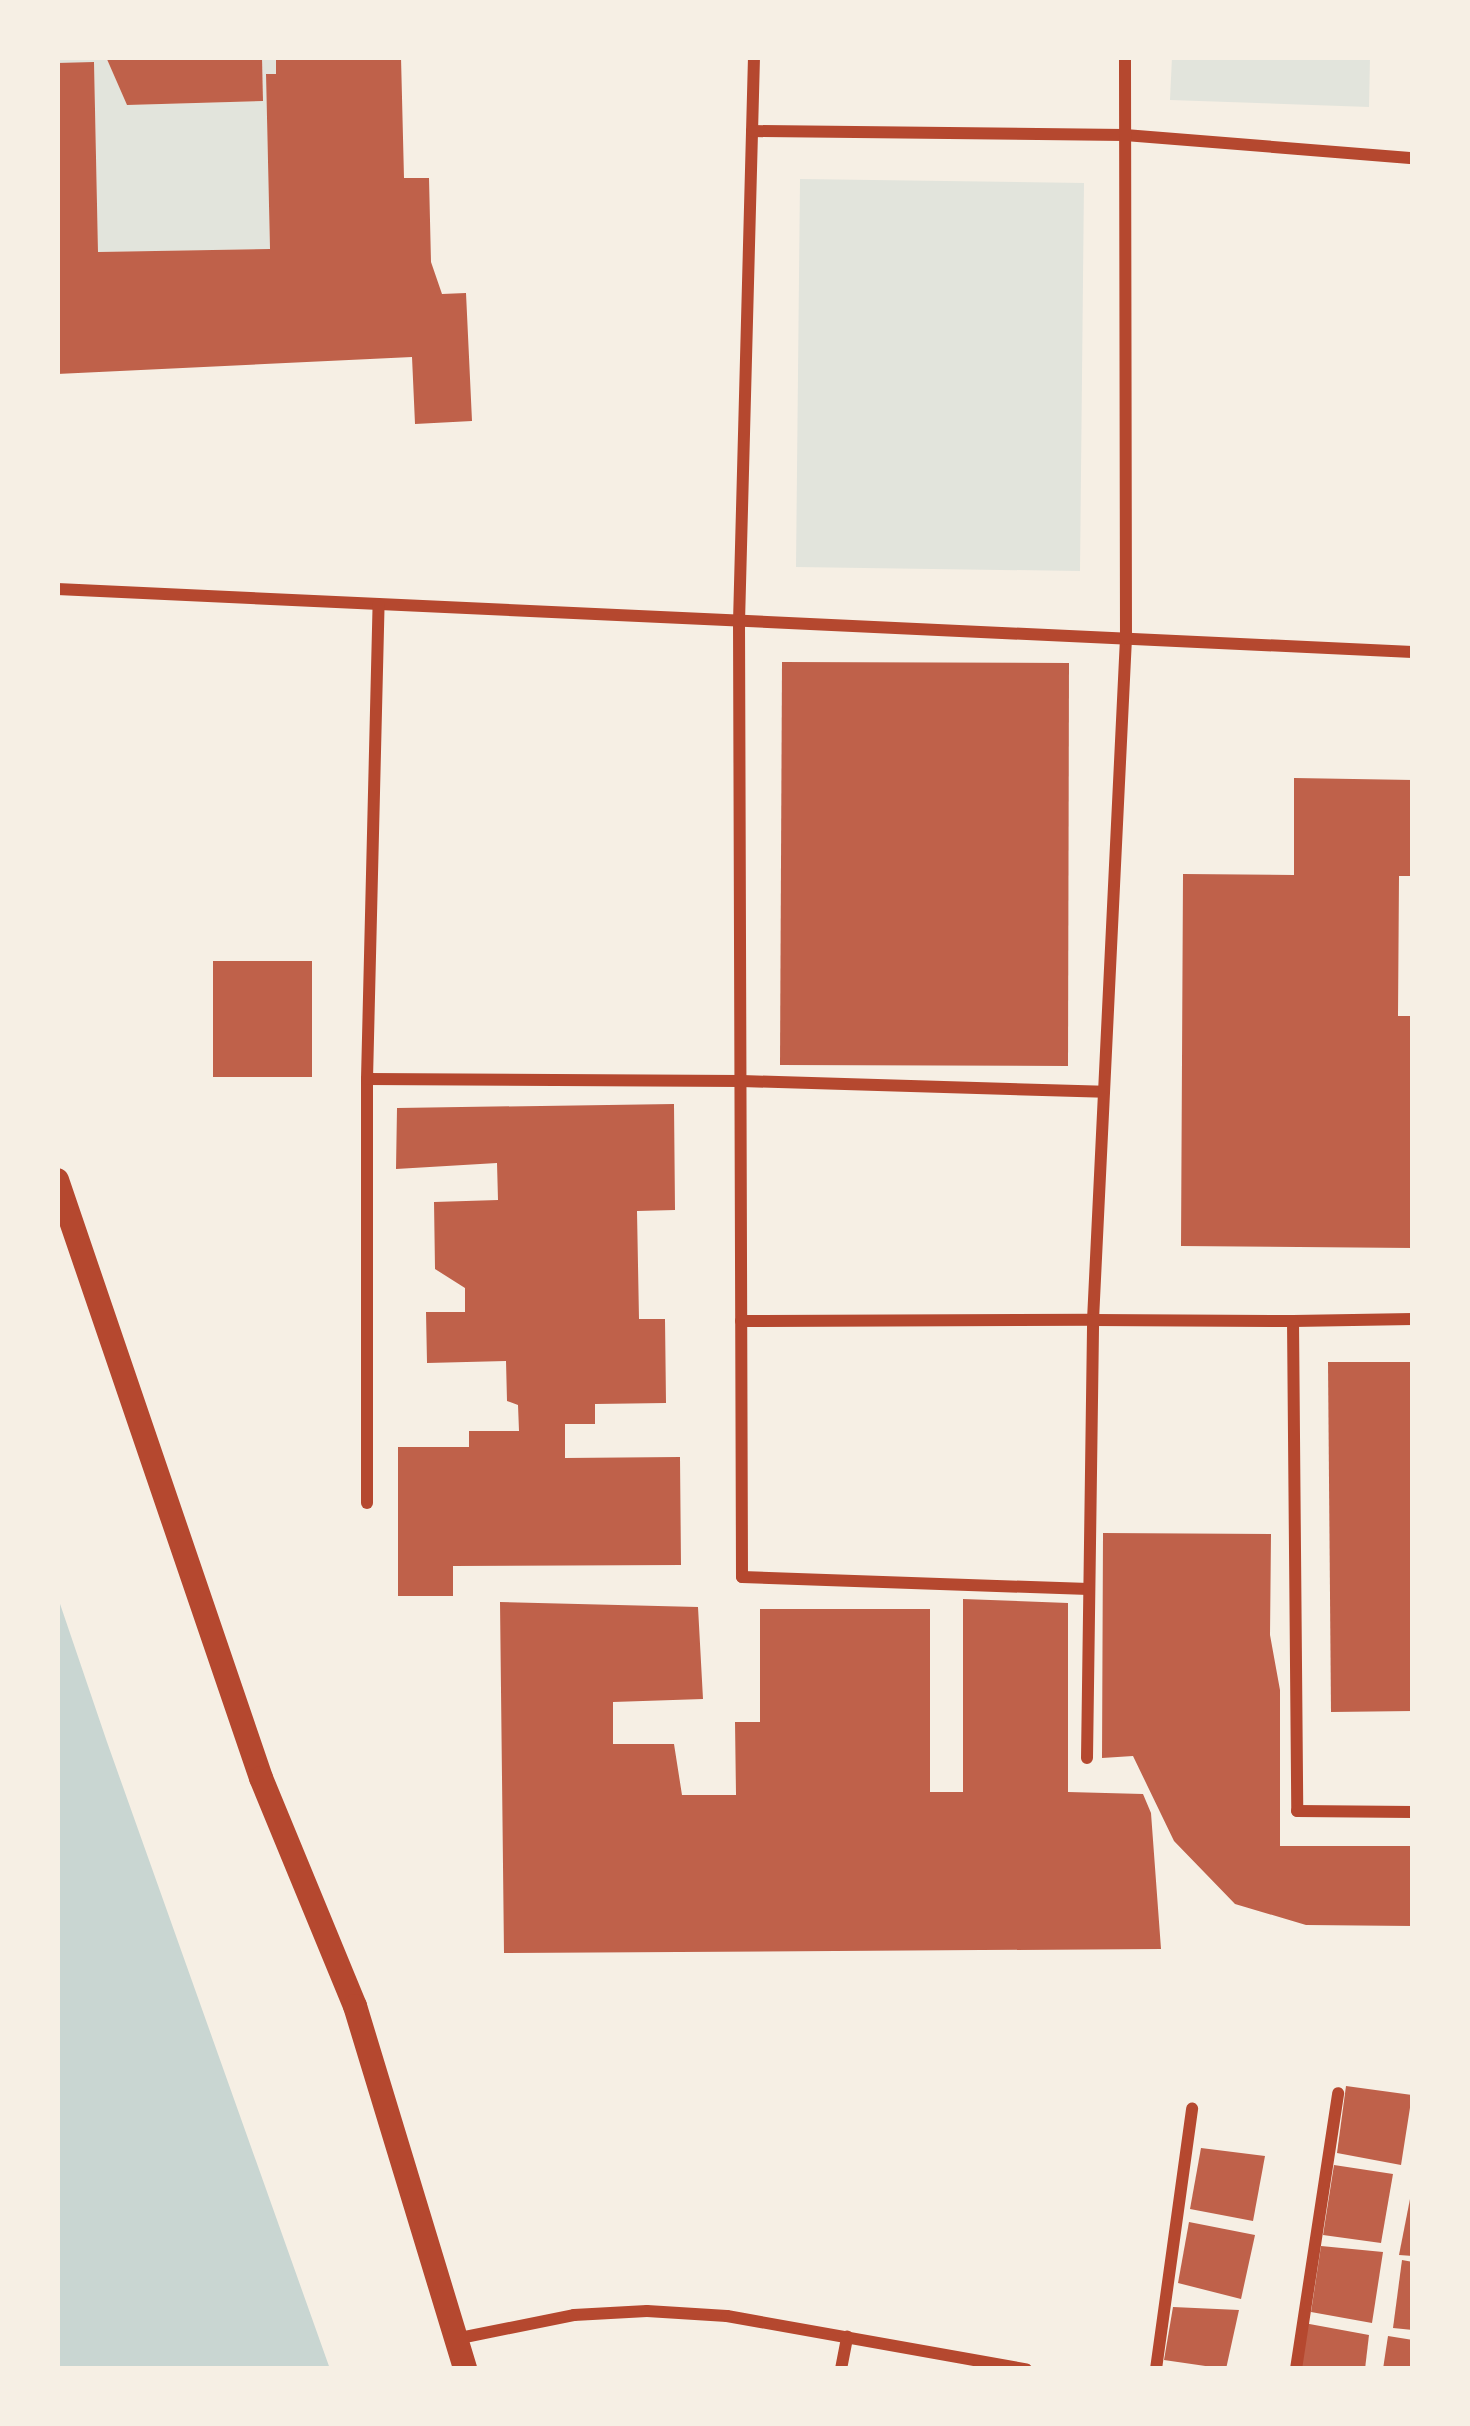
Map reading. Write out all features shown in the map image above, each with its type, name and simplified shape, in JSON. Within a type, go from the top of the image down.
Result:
[{"type":"main road","points":[[57,1180],[261,1778],[355,2006],[465,2369]]},
{"type":"street","points":[[754,57],[739,621],[742,1577],[1089,1589]]},
{"type":"street","points":[[1087,1758],[1093,1320],[1126,639],[1125,57]]},
{"type":"street","points":[[752,131],[1125,135],[1413,158]]},
{"type":"street","points":[[57,589],[1413,652]]},
{"type":"street","points":[[368,1502],[368,1079],[379,604]]},
{"type":"street","points":[[368,1079],[742,1081],[1104,1092]]},
{"type":"street","points":[[741,1321],[1413,1319]]},
{"type":"street","points":[[1293,1321],[1297,1811],[1413,1812]]},
{"type":"street","points":[[1296,2369],[1338,2093]]},
{"type":"street","points":[[1156,2369],[1192,2108]]},
{"type":"street","points":[[455,2339],[574,2315],[647,2311],[727,2316],[1026,2369]]},
{"type":"street","points":[[841,2369],[847,2337]]},
{"type":"shaded area","points":[[57,57],[106,57],[127,105],[263,101],[262,57],[276,57],[276,74],[266,75],[270,249],[98,252],[94,63],[57,63]]},
{"type":"shaded area","points":[[1172,57],[1370,57],[1369,107],[1170,100]]},
{"type":"shaded area","points":[[800,179],[1084,183],[1080,571],[796,567]]},
{"type":"shaded area","points":[[57,1595],[107,1742],[330,2369],[57,2369]]},
{"type":"building","points":[[106,57],[262,57],[263,101],[127,105]]},
{"type":"building","points":[[276,57],[401,57],[404,178],[429,178],[431,262],[442,294],[466,293],[472,421],[415,424],[412,357],[57,374],[57,63],[94,62],[98,252],[270,249],[266,74],[276,74]]},
{"type":"building","points":[[782,662],[1069,663],[1068,1066],[780,1065]]},
{"type":"building","points":[[1294,778],[1413,780],[1413,876],[1399,876],[1398,1016],[1413,1016],[1413,1248],[1181,1246],[1183,874],[1294,875]]},
{"type":"building","points":[[213,961],[312,961],[312,1077],[213,1077]]},
{"type":"building","points":[[674,1104],[675,1210],[637,1211],[639,1319],[665,1319],[666,1403],[595,1404],[595,1424],[565,1424],[565,1458],[680,1457],[681,1565],[453,1566],[453,1596],[398,1596],[398,1447],[469,1447],[469,1431],[519,1431],[518,1405],[507,1401],[506,1361],[427,1363],[426,1312],[465,1312],[465,1288],[435,1269],[434,1202],[498,1200],[497,1163],[396,1169],[397,1108]]},
{"type":"building","points":[[1328,1362],[1413,1362],[1413,1711],[1331,1712]]},
{"type":"building","points":[[1103,1533],[1271,1534],[1270,1635],[1280,1690],[1280,1846],[1413,1846],[1413,1926],[1306,1925],[1235,1904],[1174,1841],[1133,1756],[1102,1758]]},
{"type":"building","points":[[963,1599],[1068,1603],[1068,1792],[1143,1794],[1151,1813],[1161,1949],[504,1953],[500,1602],[698,1607],[703,1699],[613,1702],[613,1744],[674,1744],[682,1795],[736,1795],[735,1722],[760,1722],[760,1609],[930,1609],[930,1792],[963,1792]]},
{"type":"building","points":[[1346,2086],[1412,2095],[1401,2165],[1337,2153]]},
{"type":"building","points":[[1201,2148],[1265,2156],[1253,2221],[1190,2209]]},
{"type":"building","points":[[1334,2165],[1393,2174],[1381,2243],[1323,2235]]},
{"type":"building","points":[[1411,2194],[1413,2256],[1399,2255]]},
{"type":"building","points":[[1189,2222],[1255,2235],[1241,2299],[1178,2283]]},
{"type":"building","points":[[1321,2246],[1383,2252],[1372,2323],[1311,2312]]},
{"type":"building","points":[[1402,2260],[1413,2262],[1413,2330],[1393,2328]]},
{"type":"building","points":[[1173,2307],[1239,2310],[1226,2369],[1164,2360]]},
{"type":"building","points":[[1304,2323],[1369,2335],[1365,2369],[1296,2369]]},
{"type":"building","points":[[1388,2336],[1413,2340],[1413,2369],[1383,2369]]}]
